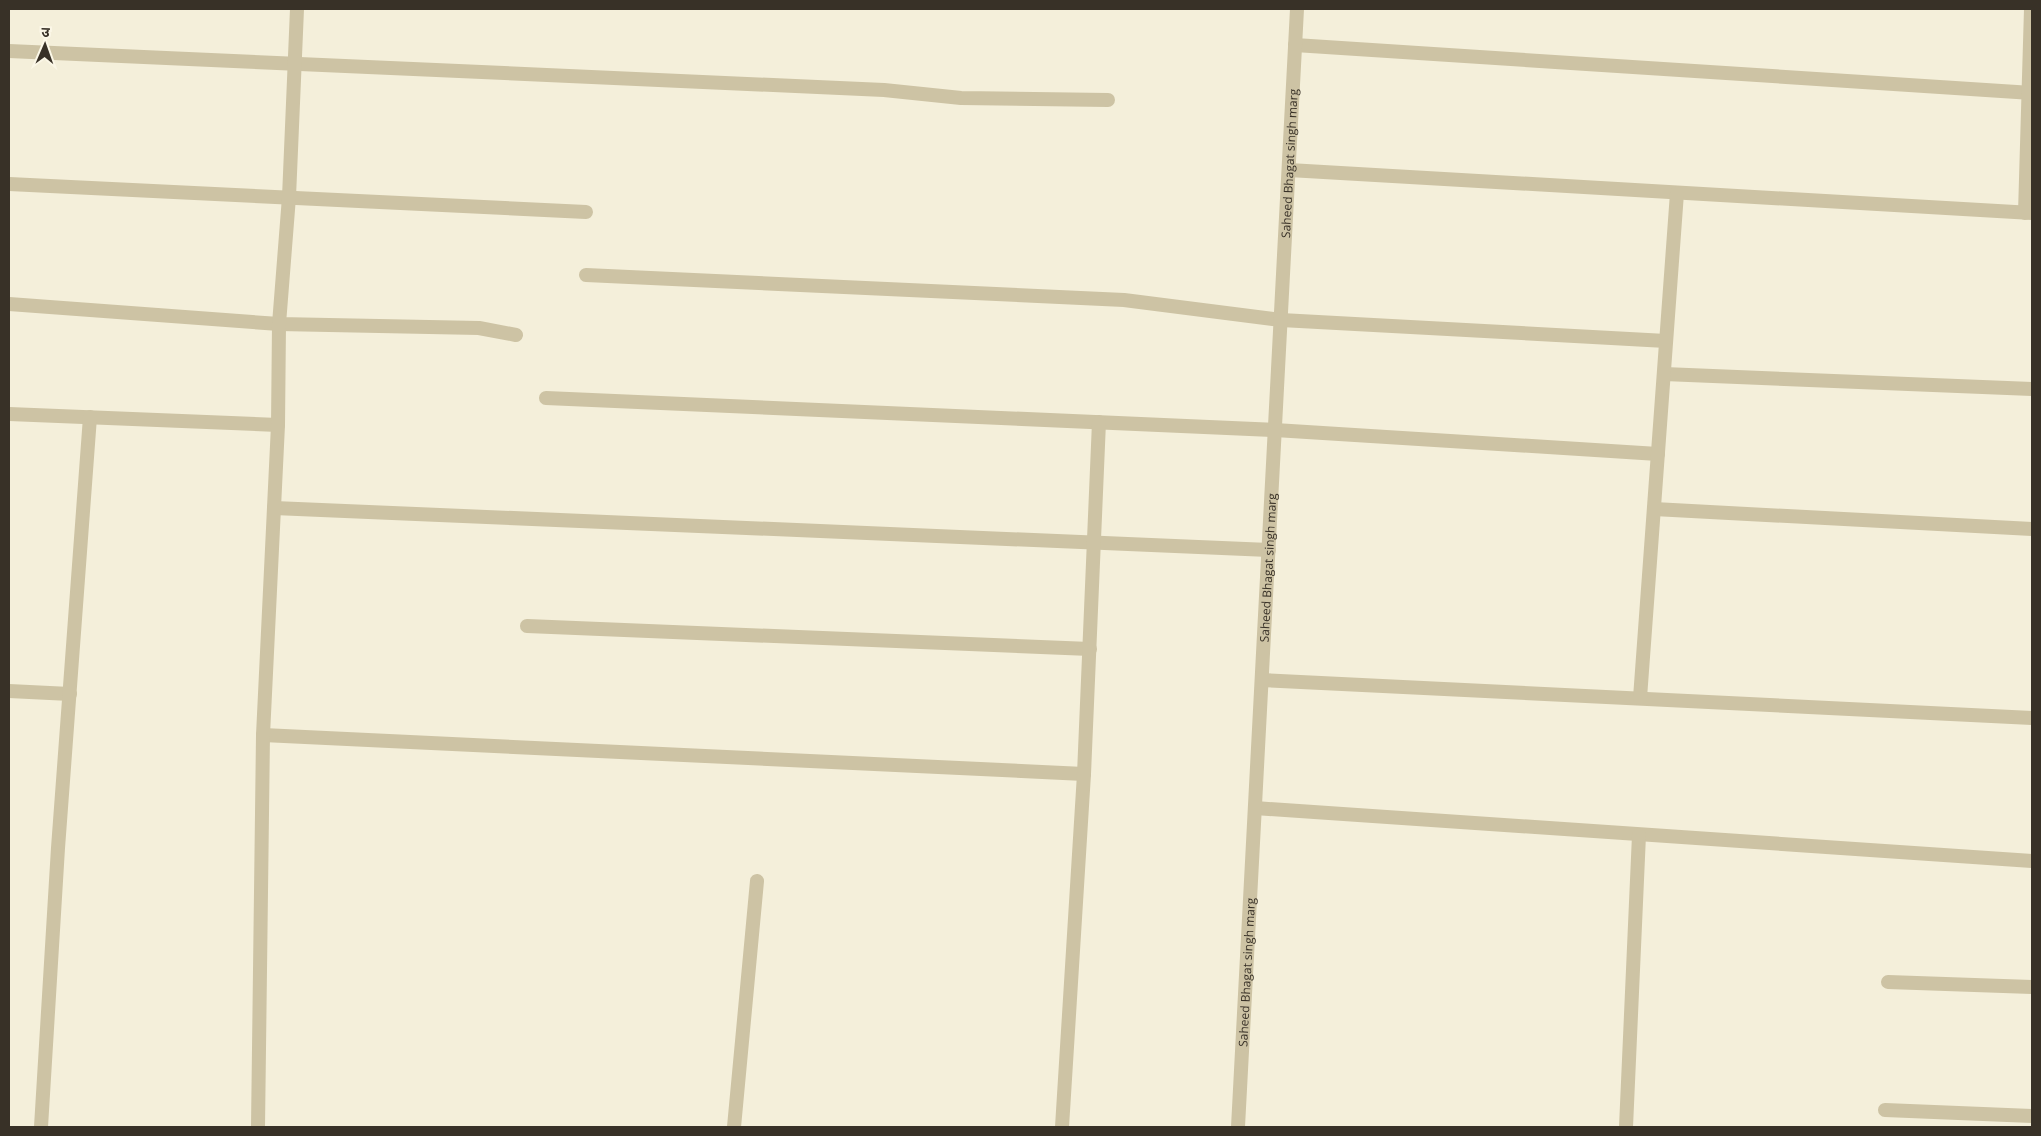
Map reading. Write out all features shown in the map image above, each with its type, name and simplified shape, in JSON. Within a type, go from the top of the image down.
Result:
[{"type":"street","points":[[258,1127],[263,735],[278,424],[279,324],[289,197],[298,9]]},
{"type":"street","name":"Saheed Bhagat singh marg","points":[[1238,1127],[1297,9]]},
{"type":"street","points":[[1289,170],[2029,213],[2030,9]]},
{"type":"street","points":[[1295,45],[2030,93]]},
{"type":"street","points":[[9,51],[875,89],[961,98],[1108,100]]},
{"type":"street","points":[[9,184],[586,212]]},
{"type":"street","points":[[1640,698],[1678,193]]},
{"type":"street","points":[[586,275],[1124,300],[1281,320],[1666,341]]},
{"type":"street","points":[[9,304],[279,324],[479,328],[516,335]]},
{"type":"street","points":[[1664,374],[2032,389]]},
{"type":"street","points":[[546,398],[1275,430],[1658,454]]},
{"type":"street","points":[[9,414],[278,424]]},
{"type":"street","points":[[41,1127],[90,417]]},
{"type":"street","points":[[1062,1127],[1084,774],[1099,422]]},
{"type":"street","points":[[274,508],[1269,550]]},
{"type":"street","points":[[1654,508],[2032,529]]},
{"type":"street","points":[[526,626],[1090,648]]},
{"type":"street","points":[[1262,680],[2032,718]]},
{"type":"street","points":[[9,691],[70,694]]},
{"type":"street","points":[[263,735],[1084,774]]},
{"type":"street","points":[[1255,808],[2032,861]]},
{"type":"street","points":[[1626,1127],[1639,835]]},
{"type":"street","points":[[734,1127],[758,880]]},
{"type":"street","points":[[1888,982],[2032,987]]},
{"type":"street","points":[[1885,1110],[2032,1116]]}]
